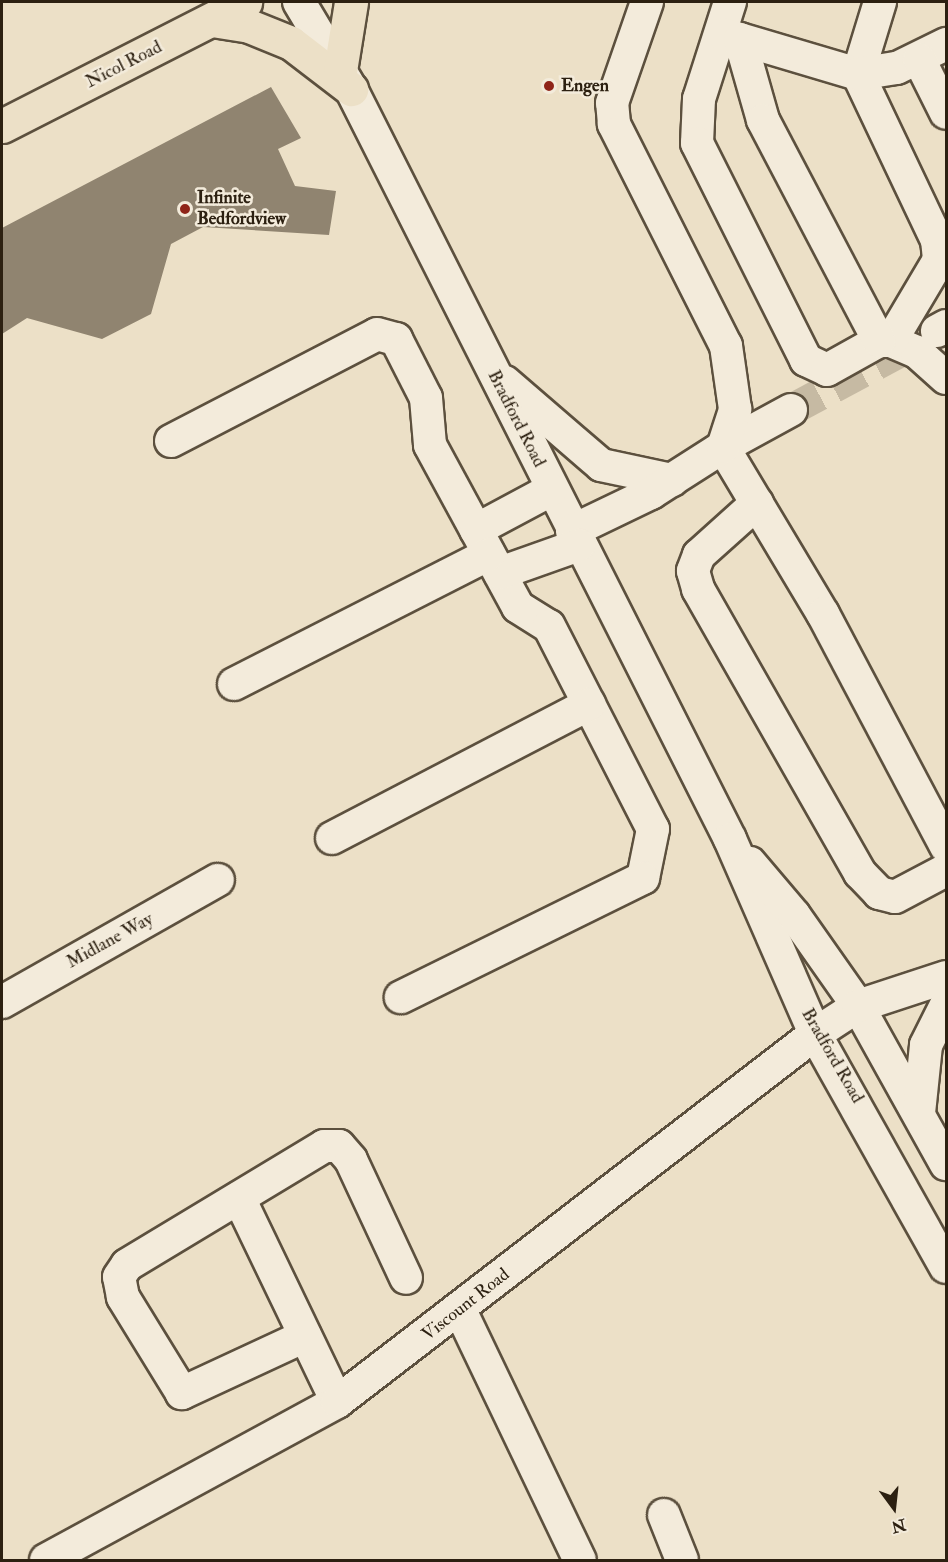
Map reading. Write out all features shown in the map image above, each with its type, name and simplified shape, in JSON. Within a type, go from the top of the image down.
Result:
[{"type":"main road","name":"Nicol Road","points":[[2,126],[209,16],[245,2]]},
{"type":"main road","points":[[345,80],[351,2]]},
{"type":"main road","points":[[209,16],[249,26],[291,43],[345,80]]},
{"type":"street","name":"Bradford Road","points":[[299,2],[345,80],[575,538],[730,839],[815,1034],[946,1267]]},
{"type":"street","points":[[647,2],[612,103],[614,124],[726,346],[735,409],[723,447],[946,846]]},
{"type":"street","points":[[730,2],[730,36],[763,120],[885,341],[917,352],[946,378]]},
{"type":"street","points":[[730,36],[699,99],[697,143],[806,360],[827,370],[885,341],[936,270],[937,240],[858,74],[880,2]]},
{"type":"street","points":[[730,36],[858,74],[877,74],[919,59],[946,44]]},
{"type":"street","points":[[919,59],[946,113]]},
{"type":"street","points":[[171,441],[377,334],[389,334],[426,398],[430,445],[518,607],[549,626],[653,829],[643,878],[401,997]]},
{"type":"street","points":[[489,367],[601,465],[672,480]]},
{"type":"street","points":[[234,684],[488,553],[575,538],[723,447],[791,410]]},
{"type":"street","points":[[488,553],[551,490]]},
{"type":"street","points":[[756,503],[699,555],[693,572],[698,589],[860,873],[879,893],[894,897],[946,870]]},
{"type":"street","points":[[333,838],[589,704]]},
{"type":"street","name":"Bradford Road","points":[[730,839],[794,915],[858,1006],[946,1164]]},
{"type":"street","name":"Midlane Way","points":[[2,1002],[218,880]]},
{"type":"street","name":"Viscount Road","points":[[46,1560],[337,1402],[460,1310],[815,1034],[858,1006],[946,977]]},
{"type":"street","points":[[919,1113],[926,1045],[946,1005]]},
{"type":"street","points":[[305,1336],[182,1393],[123,1297],[119,1277],[127,1265],[324,1146],[339,1146],[351,1160],[406,1278]]},
{"type":"street","points":[[239,1197],[337,1402]]},
{"type":"street","points":[[460,1310],[580,1560]]},
{"type":"street","points":[[664,1515],[682,1560]]},
{"type":"building","name":"Infinite Bedfordview","points":[[271,87],[301,138],[278,149],[295,186],[336,191],[329,235],[203,227],[171,244],[151,314],[102,339],[27,318],[2,334],[2,228]]},
{"type":"tunnel","points":[[791,410],[925,338]]},
{"type":"place","name":"Engen","points":[[549,86]]},
{"type":"place","name":"Infinite Bedfordview","points":[[185,209]]}]
